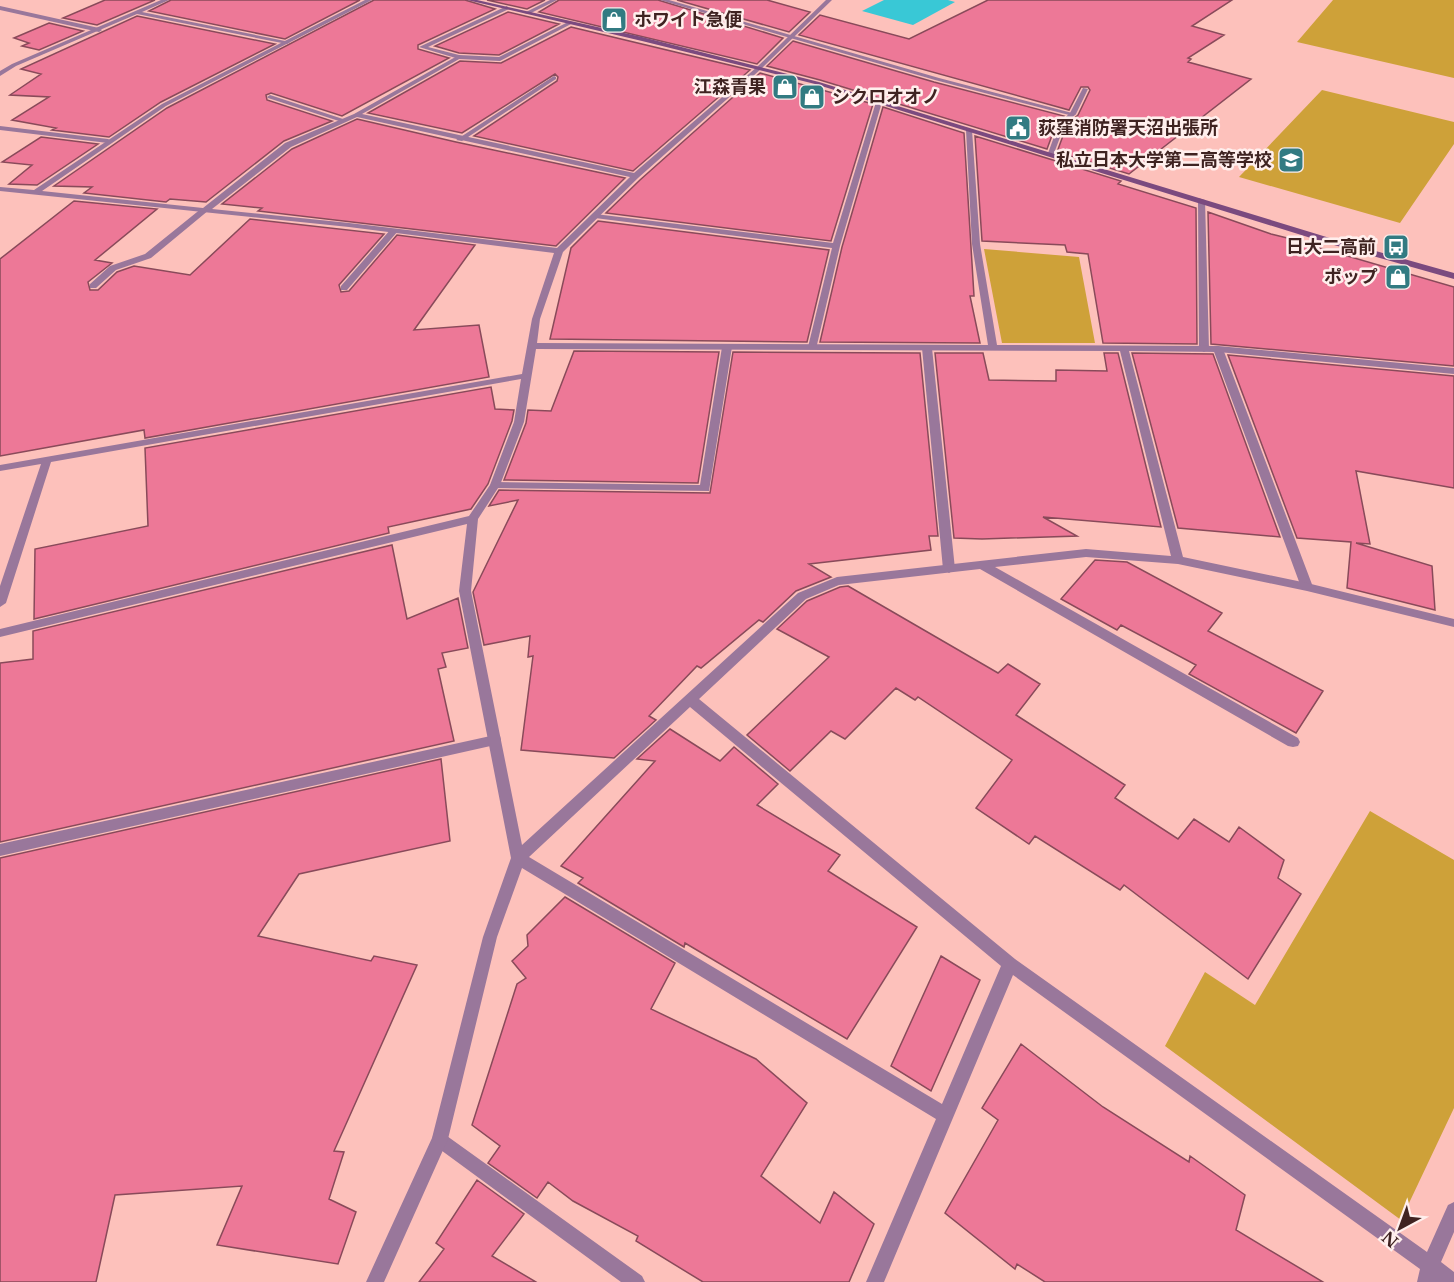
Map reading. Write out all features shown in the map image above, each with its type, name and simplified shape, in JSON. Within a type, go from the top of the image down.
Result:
[{"type":"street","points":[[0,74],[14,65],[166,0]]},
{"type":"street","points":[[36,192],[164,105],[369,0]]},
{"type":"street","points":[[470,0],[759,68],[879,102],[1454,276]]},
{"type":"street","points":[[527,13],[555,0]]},
{"type":"street","points":[[663,0],[979,91],[1073,114]]},
{"type":"street","points":[[829,0],[759,68],[636,176],[559,251],[536,319],[519,422],[495,485],[473,519],[465,591],[518,858],[946,1116]]},
{"type":"street","points":[[0,8],[99,30]]},
{"type":"street","points":[[507,8],[422,47],[459,57],[500,59],[570,23]]},
{"type":"street","points":[[138,13],[287,42]]},
{"type":"street","points":[[93,286],[112,268],[148,256],[288,145],[356,116],[459,57]]},
{"type":"street","points":[[0,64],[14,65]]},
{"type":"street","points":[[460,140],[554,78]]},
{"type":"street","points":[[1050,154],[1062,123],[1073,114],[1085,89]]},
{"type":"street","points":[[270,97],[344,121]]},
{"type":"street","points":[[813,347],[836,246],[879,102]]},
{"type":"street","points":[[356,116],[636,176]]},
{"type":"street","points":[[0,128],[108,141]]},
{"type":"street","points":[[969,130],[976,244],[993,348]]},
{"type":"street","points":[[0,189],[206,210],[559,251]]},
{"type":"street","points":[[1202,200],[1204,349]]},
{"type":"street","points":[[595,216],[836,246]]},
{"type":"street","points":[[344,288],[393,231]]},
{"type":"street","points":[[531,346],[1218,349],[1454,371]]},
{"type":"street","points":[[495,485],[705,489],[727,347]]},
{"type":"street","points":[[927,348],[949,569]]},
{"type":"street","points":[[1124,348],[1178,560]]},
{"type":"street","points":[[1218,349],[1307,587]]},
{"type":"street","points":[[0,468],[525,376]]},
{"type":"street","points":[[0,603],[47,460]]},
{"type":"street","points":[[0,633],[473,519]]},
{"type":"street","points":[[375,1282],[440,1139],[490,937],[518,858],[802,596],[837,581],[1086,553],[1178,560],[1307,587],[1454,623]]},
{"type":"street","points":[[982,565],[1293,742]]},
{"type":"street","points":[[691,699],[1010,964],[1428,1274],[1453,1282]]},
{"type":"street","points":[[0,850],[495,740]]},
{"type":"street","points":[[876,1282],[1010,964]]},
{"type":"street","points":[[440,1139],[636,1282]]},
{"type":"street","points":[[1428,1274],[1454,1211]]},
{"type":"shaded area","points":[[1333,0],[1454,0],[1454,78],[1297,42]]},
{"type":"shaded area","points":[[1322,90],[1454,122],[1454,144],[1400,223],[1239,177]]},
{"type":"shaded area","points":[[984,249],[1079,257],[1095,343],[1002,343]]},
{"type":"shaded area","points":[[1370,811],[1454,860],[1454,1108],[1401,1220],[1165,1046],[1205,972],[1255,1005]]},
{"type":"water","points":[[884,0],[948,0],[955,2],[913,25],[862,11]]},
{"type":"building","points":[[105,0],[155,0],[97,25],[63,18]]},
{"type":"building","points":[[171,0],[360,0],[285,39],[149,11]]},
{"type":"building","points":[[374,0],[465,0],[495,9],[418,45],[418,49],[449,58],[342,116],[271,93],[266,95],[267,100],[332,121],[284,141],[206,202],[170,199],[166,202],[84,193],[92,187],[54,186],[167,108]]},
{"type":"building","points":[[487,0],[545,0],[527,9]]},
{"type":"building","points":[[559,0],[658,0],[783,38],[757,64],[539,12]]},
{"type":"building","points":[[677,0],[767,0],[810,12],[789,32]]},
{"type":"building","points":[[988,0],[1232,0],[1192,26],[1224,35],[1188,58],[1191,59],[1188,62],[1251,79],[1129,174],[1057,152],[1067,125],[1078,115],[1090,90],[1088,87],[1081,87],[1069,110],[799,35],[820,15],[909,39]]},
{"type":"building","points":[[508,12],[559,24],[499,55],[459,53],[435,46]]},
{"type":"building","points":[[137,16],[275,44],[161,102],[109,137],[52,130],[56,128],[12,120],[49,97],[10,95],[41,74],[21,69]]},
{"type":"building","points":[[49,23],[83,31],[39,50],[22,46],[29,43],[14,38]]},
{"type":"building","points":[[571,27],[750,70],[633,171],[474,136],[557,81],[558,77],[555,74],[462,133],[368,113],[460,61],[501,63]]},
{"type":"building","points":[[793,41],[934,82],[1064,116],[1057,122],[1047,149],[767,66]]},
{"type":"building","points":[[760,73],[873,104],[831,241],[606,213],[640,180]]},
{"type":"building","points":[[883,107],[964,133],[974,296],[970,296],[980,343],[820,342],[842,247]]},
{"type":"building","points":[[357,119],[625,178],[556,246],[258,211],[262,208],[222,204],[292,149]]},
{"type":"building","points":[[975,136],[1121,181],[1118,184],[1196,208],[1197,344],[1103,343],[1088,254],[1067,252],[1065,245],[982,241]]},
{"type":"building","points":[[41,137],[98,144],[37,185],[9,184],[32,165],[2,162]]},
{"type":"building","points":[[74,201],[157,209],[95,260],[112,263],[88,282],[90,290],[98,290],[117,272],[134,266],[190,275],[250,219],[384,234],[339,285],[341,292],[349,291],[397,235],[475,245],[414,330],[479,325],[489,377],[145,438],[144,430],[0,456],[0,259]]},
{"type":"building","points":[[1208,212],[1271,234],[1320,246],[1320,248],[1454,287],[1454,366],[1211,344]]},
{"type":"building","points":[[598,221],[829,250],[807,342],[550,339],[571,248]]},
{"type":"building","points":[[574,351],[719,352],[698,483],[504,480],[526,423],[528,410],[551,411]]},
{"type":"building","points":[[733,352],[920,353],[938,536],[929,536],[931,550],[809,564],[831,577],[796,591],[763,622],[759,620],[701,668],[697,666],[649,716],[656,720],[614,758],[521,750],[533,656],[528,657],[530,636],[484,645],[473,592],[518,500],[489,506],[499,490],[710,493]]},
{"type":"building","points":[[935,353],[983,353],[989,380],[1056,381],[1056,370],[1107,371],[1104,353],[1118,353],[1161,527],[1043,517],[1077,536],[954,538]]},
{"type":"building","points":[[1132,353],[1213,354],[1280,537],[1178,528]]},
{"type":"building","points":[[1228,355],[1454,376],[1454,488],[1356,471],[1370,544],[1356,543],[1432,566],[1435,610],[1347,588],[1351,542],[1297,538]]},
{"type":"building","points":[[491,387],[495,409],[514,410],[488,484],[471,509],[388,527],[389,533],[34,619],[35,549],[148,526],[145,448]]},
{"type":"building","points":[[392,545],[407,619],[458,598],[468,648],[442,653],[446,667],[438,669],[454,741],[0,842],[0,663],[33,659],[33,631]]},
{"type":"building","points":[[1095,560],[1127,562],[1222,613],[1208,631],[1323,691],[1296,733],[1189,674],[1196,665],[1121,625],[1117,630],[1061,599]]},
{"type":"building","points":[[848,586],[998,673],[1008,664],[1040,684],[1016,715],[1125,785],[1115,798],[1178,839],[1194,819],[1229,842],[1239,827],[1284,860],[1278,878],[1301,894],[1248,979],[1124,885],[1120,890],[1035,836],[1029,844],[976,808],[1012,760],[918,697],[915,700],[896,688],[845,739],[831,731],[790,771],[747,735],[829,657],[777,629],[807,601],[840,587]]},
{"type":"building","points":[[670,729],[720,761],[734,747],[778,784],[757,805],[840,855],[828,871],[917,927],[847,1039],[685,943],[684,947],[578,883],[583,878],[561,866],[655,761],[637,759]]},
{"type":"building","points":[[441,759],[450,841],[299,874],[258,936],[371,961],[374,956],[417,965],[334,1151],[344,1152],[329,1199],[356,1212],[338,1264],[217,1245],[242,1186],[115,1195],[96,1282],[0,1282],[0,858]]},
{"type":"building","points":[[565,897],[675,963],[651,1009],[756,1059],[807,1103],[761,1176],[820,1223],[834,1192],[874,1224],[849,1282],[703,1282],[636,1241],[638,1236],[573,1201],[548,1182],[537,1198],[488,1163],[500,1146],[472,1125],[517,984],[526,978],[512,961],[528,946],[527,935]]},
{"type":"building","points":[[941,956],[980,980],[931,1091],[891,1066]]},
{"type":"building","points":[[1021,1044],[1103,1107],[1189,1162],[1190,1156],[1245,1195],[1236,1230],[1323,1282],[1045,1282],[1017,1264],[1015,1269],[945,1213],[998,1120],[982,1108]]},
{"type":"building","points":[[477,1180],[524,1214],[492,1256],[536,1282],[419,1282],[444,1249],[436,1243]]},
{"type":"place","name":"ホワイト急便","points":[[614,20]]},
{"type":"place","name":"江森青果","points":[[785,87]]},
{"type":"place","name":"シクロオオノ","points":[[812,97]]},
{"type":"place","name":"荻窪消防署天沼出張所","points":[[1018,128]]},
{"type":"place","name":"私立日本大学第二高等学校","points":[[1291,160]]},
{"type":"place","name":"日大二高前","points":[[1396,247]]},
{"type":"place","name":"ポップ","points":[[1398,277]]}]
